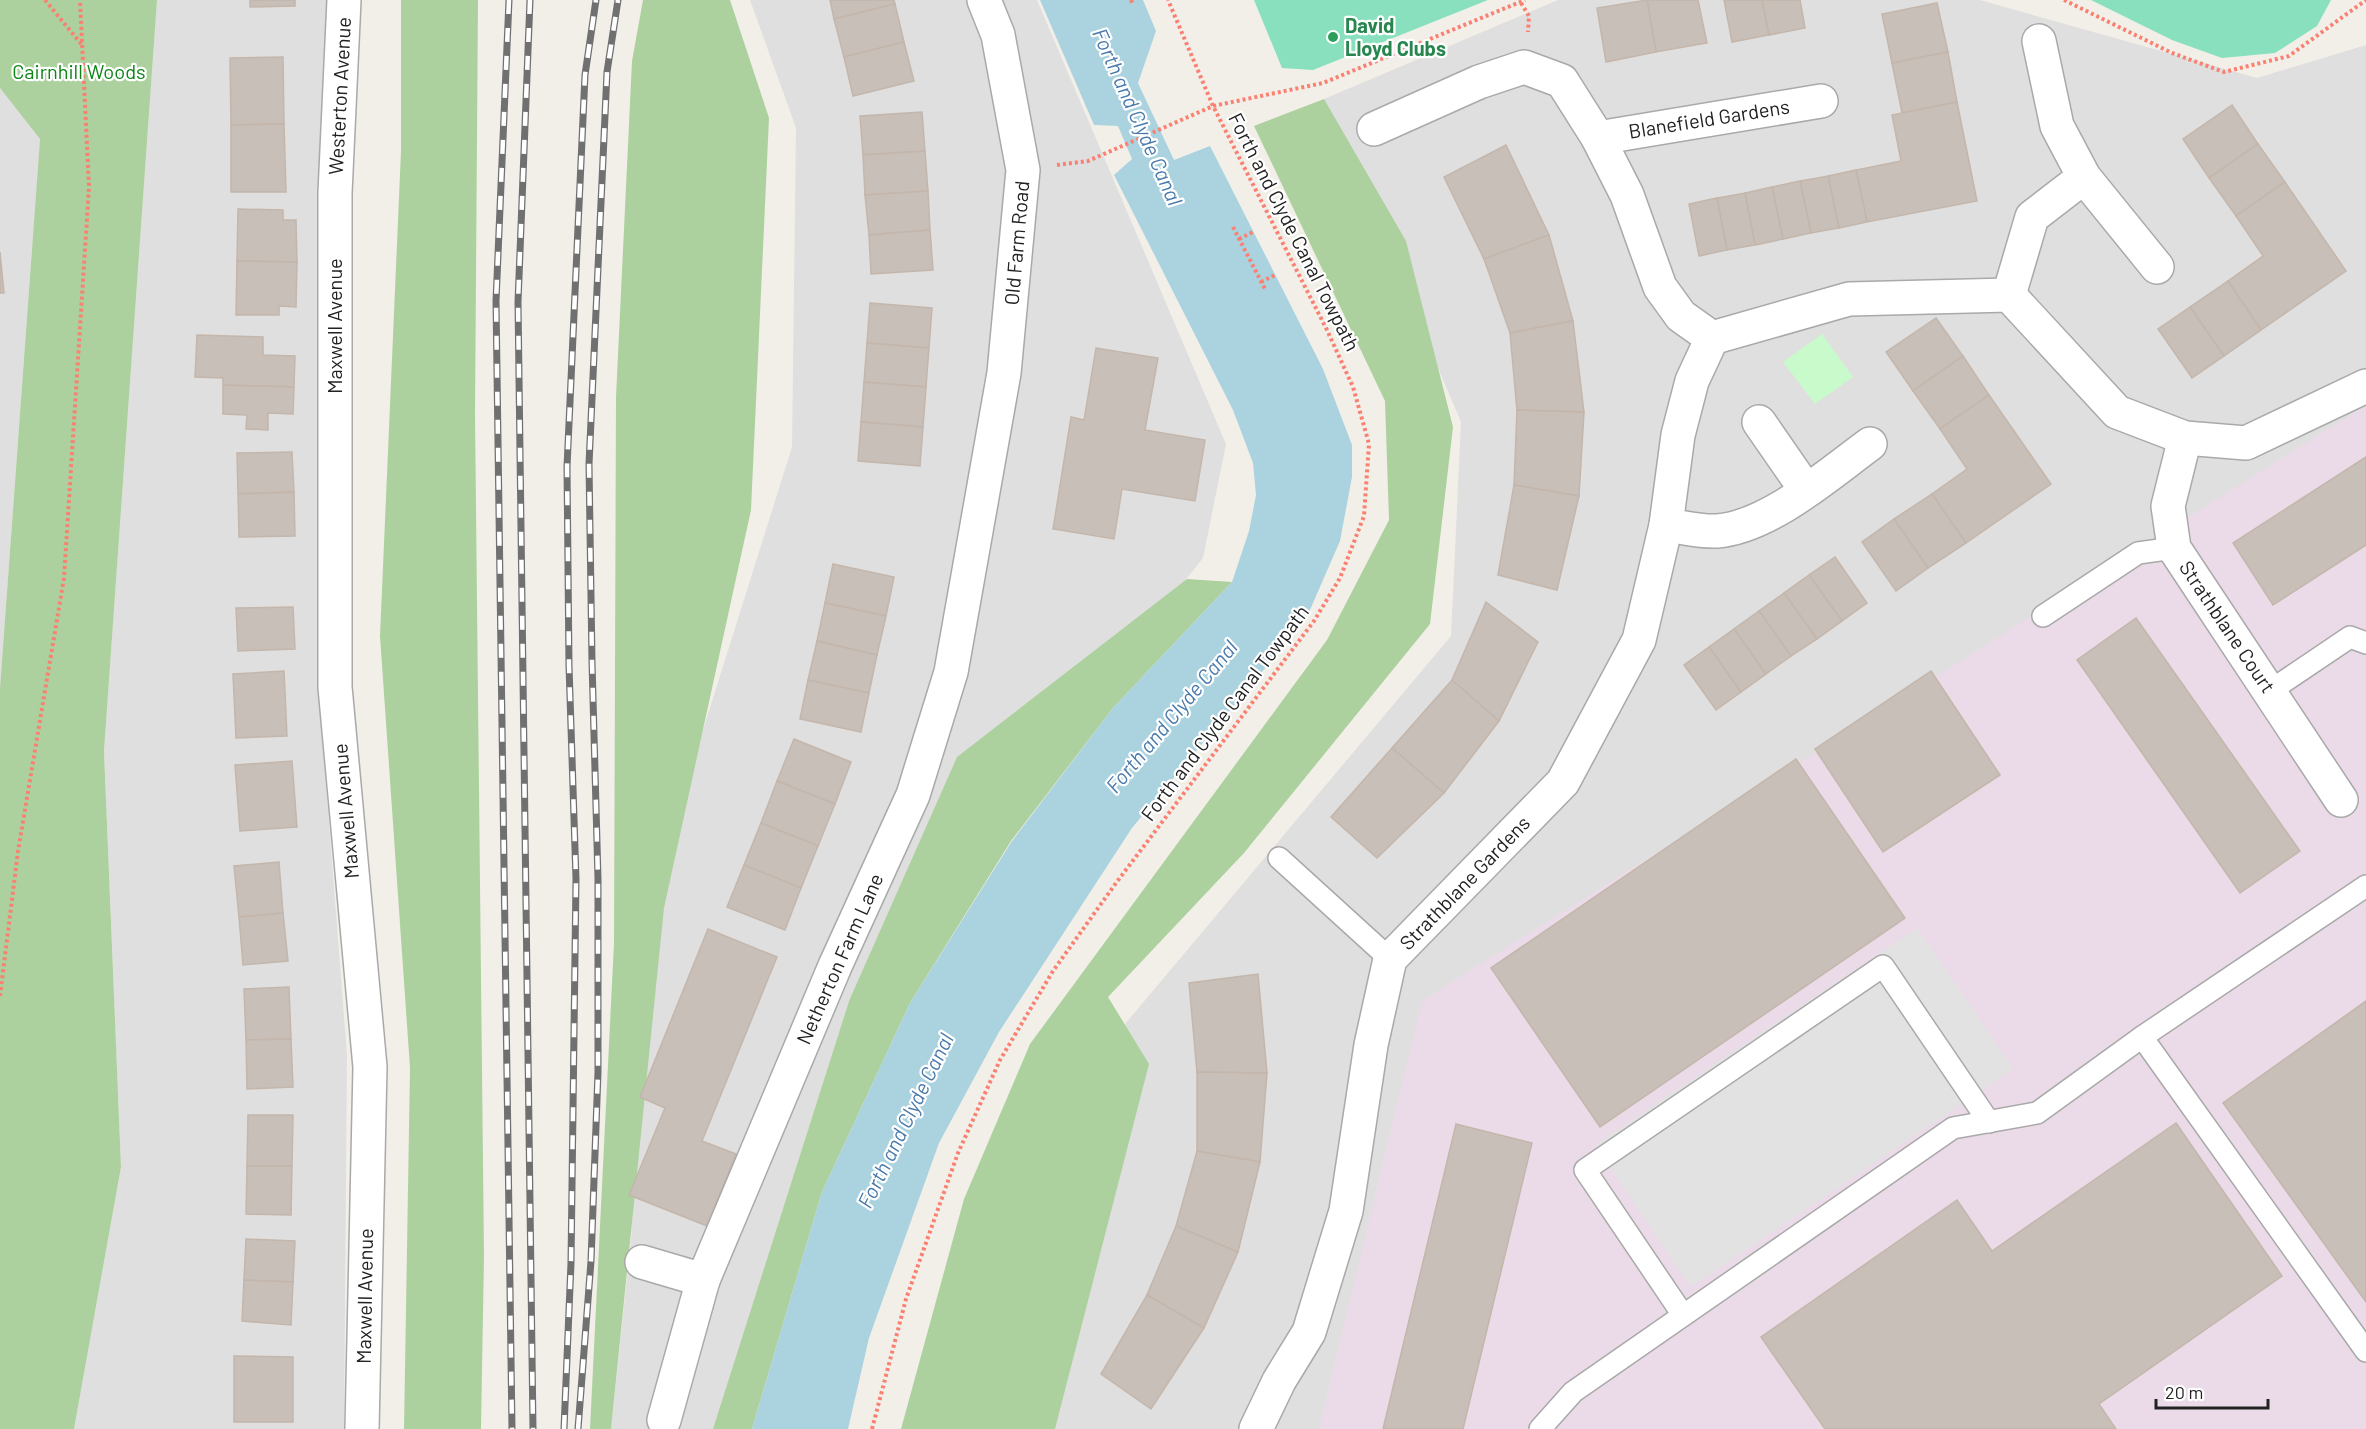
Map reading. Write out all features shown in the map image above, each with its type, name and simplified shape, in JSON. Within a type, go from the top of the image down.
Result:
[{"type":"street","name":"Westerton Avenue","points":[[336,193],[344,0]]},
{"type":"street","name":"Old Farm Road","points":[[984,0],[998,35],[1023,170],[1004,373],[984,490]]},
{"type":"street","points":[[2039,41],[2058,126],[2084,177],[2157,267]]},
{"type":"street","name":"Blanefield Gardens","points":[[1374,129],[1479,82],[1524,67],[1562,81],[1598,138],[1627,195],[1660,287],[1681,316],[1712,338]]},
{"type":"street","name":"Blanefield Gardens","points":[[1598,138],[1821,101]]},
{"type":"street","points":[[2010,296],[2032,217],[2084,177]]},
{"type":"street","name":"Maxwell Avenue","points":[[336,193],[334,687],[370,1067],[362,1429]]},
{"type":"street","points":[[1712,338],[1850,299],[2010,296],[2117,412],[2185,438],[2246,443],[2366,386]]},
{"type":"street","name":"Strathblane Gardens","points":[[1256,1429],[1279,1381],[1309,1332],[1346,1211],[1371,1045],[1390,959],[1563,782],[1639,640],[1666,525],[1678,435],[1692,381],[1712,338]]},
{"type":"street","points":[[1759,422],[1806,490]]},
{"type":"street","name":"Strathblane Court","points":[[2185,438],[2168,506],[2174,548],[2341,800]]},
{"type":"street","points":[[1666,525],[1717,531],[1759,519],[1806,490],[1870,444]]},
{"type":"street","name":"Netherton Farm Lane","points":[[664,1420],[704,1280],[835,966],[913,795],[951,672],[984,490]]},
{"type":"street","points":[[642,1262],[704,1280]]},
{"type":"lane","points":[[2043,616],[2138,553],[2174,548]]},
{"type":"lane","points":[[2270,692],[2350,638],[2366,643]]},
{"type":"lane","points":[[1279,858],[1390,959]]},
{"type":"lane","points":[[1540,1429],[1573,1392],[1953,1128],[2037,1113],[2142,1037],[2366,886]]},
{"type":"lane","points":[[1683,1315],[1585,1170],[1883,966],[1989,1122]]},
{"type":"lane","points":[[2142,1037],[2366,1351]]},
{"type":"path","points":[[45,0],[82,46]]},
{"type":"path","points":[[0,996],[18,851],[64,578],[89,187],[80,0]]},
{"type":"path","name":"Forth and Clyde Canal Towpath","points":[[872,1429],[906,1299],[958,1153],[1000,1060],[1053,971],[1314,621],[1340,578],[1364,516],[1369,444],[1353,387],[1327,330],[1213,106],[1168,0]]},
{"type":"path","points":[[1023,170],[1088,161],[1120,144],[1213,106],[1323,83],[1525,0]]},
{"type":"path","points":[[2064,0],[2172,53],[2224,72],[2289,56],[2366,0]]},
{"type":"path","points":[[1233,227],[1265,289]]},
{"type":"path","points":[[1239,239],[1253,232]]},
{"type":"path","points":[[1261,282],[1275,275]]},
{"type":"shaded area","points":[[157,0],[329,0],[318,681],[347,1055],[344,1429],[74,1429],[121,1167],[104,751]]},
{"type":"shaded area","points":[[750,0],[1037,0],[1226,444],[1203,558],[849,1001],[714,1429],[611,1429],[631,1239],[653,889],[792,447],[796,128]]},
{"type":"shaded area","points":[[1558,0],[1980,0],[2257,78],[2366,45],[2366,1429],[1018,1429],[1115,1036],[1451,636],[1461,422],[1324,99]]},
{"type":"shaded area","points":[[0,88],[40,139],[0,688]]},
{"type":"shaded area","points":[[2366,405],[2366,1429],[1319,1429],[1422,1001]]},
{"type":"shaded area","points":[[1917,928],[2013,1069],[1691,1287],[1595,1145]]},
{"type":"green space","name":"Cairnhill Woods","points":[[0,0],[157,0],[104,751],[121,1167],[74,1429],[0,1429],[0,688],[40,139],[0,88]]},
{"type":"green space","points":[[401,0],[478,0],[475,415],[484,1256],[481,1429],[404,1429],[410,1068],[380,636],[401,151]]},
{"type":"green space","points":[[643,0],[730,0],[769,118],[751,510],[664,908],[611,1429],[590,1429],[614,943],[616,397],[632,61]]},
{"type":"green space","name":"David Lloyd Clubs","points":[[1254,0],[1488,0],[1313,70],[1282,68]]},
{"type":"green space","points":[[2091,0],[2331,0],[2317,26],[2275,53],[2222,58],[2172,40]]},
{"type":"green space","points":[[1324,99],[1406,241],[1453,427],[1430,624],[1244,853],[1108,997],[1149,1064],[1055,1429],[901,1429],[964,1199],[1030,1044],[1327,640],[1389,520],[1385,401],[1254,126]]},
{"type":"green space","points":[[1822,334],[1853,377],[1815,404],[1783,362]]},
{"type":"green space","points":[[1187,579],[1232,582],[1113,708],[1011,841],[910,1003],[822,1192],[752,1429],[713,1429],[849,1001],[957,757]]},
{"type":"water","name":"Forth and Clyde Canal","points":[[1040,0],[1143,0],[1156,31],[1138,83],[1174,160],[1210,146],[1323,369],[1352,445],[1352,477],[1340,541],[1306,619],[1132,828],[999,1032],[939,1143],[869,1338],[848,1429],[752,1429],[822,1192],[910,1003],[1012,841],[1113,708],[1232,582],[1249,531],[1256,495],[1253,463],[1233,410],[1114,175],[1132,159],[1118,126],[1094,125]]},
{"type":"building","points":[[250,0],[295,0],[295,6],[250,7]]},
{"type":"building","points":[[830,0],[894,0],[895,4],[834,19]]},
{"type":"building","points":[[1647,0],[1698,0],[1707,43],[1656,52]]},
{"type":"building","points":[[1647,0],[1656,52],[1606,62],[1597,8]]},
{"type":"building","points":[[1724,0],[1762,0],[1769,35],[1732,42]]},
{"type":"building","points":[[1762,0],[1800,0],[1805,28],[1769,35]]},
{"type":"building","points":[[1937,3],[1948,52],[1892,63],[1882,14]]},
{"type":"building","points":[[895,4],[904,42],[844,57],[834,19]]},
{"type":"building","points":[[904,42],[914,81],[853,96],[844,57]]},
{"type":"building","points":[[1948,52],[1957,102],[1902,113],[1892,63]]},
{"type":"building","points":[[283,57],[284,124],[231,125],[230,58]]},
{"type":"building","points":[[1957,102],[1977,201],[1867,222],[1856,170],[1901,161],[1892,115]]},
{"type":"building","points":[[2232,105],[2258,144],[2209,178],[2183,139]]},
{"type":"building","points":[[922,112],[925,151],[863,155],[860,116]]},
{"type":"building","points":[[284,124],[286,192],[231,192],[231,125]]},
{"type":"building","points":[[2258,144],[2285,182],[2236,216],[2209,178]]},
{"type":"building","points":[[1506,145],[1549,235],[1484,259],[1444,177]]},
{"type":"building","points":[[925,151],[928,191],[865,195],[863,155]]},
{"type":"building","points":[[1856,170],[1867,222],[1839,228],[1828,176]]},
{"type":"building","points":[[1828,176],[1839,228],[1811,233],[1800,181]]},
{"type":"building","points":[[1800,181],[1811,233],[1783,239],[1772,187]]},
{"type":"building","points":[[2285,182],[2346,271],[2261,330],[2228,281],[2263,256],[2236,216]]},
{"type":"building","points":[[1772,187],[1783,239],[1755,245],[1745,193]]},
{"type":"building","points":[[928,191],[930,230],[869,235],[865,195]]},
{"type":"building","points":[[1745,193],[1755,245],[1727,250],[1717,198]]},
{"type":"building","points":[[1717,198],[1727,250],[1699,256],[1689,204]]},
{"type":"building","points":[[238,209],[283,210],[283,220],[296,220],[297,262],[237,261]]},
{"type":"building","points":[[930,230],[933,270],[871,274],[869,235]]},
{"type":"building","points":[[1549,235],[1573,321],[1510,333],[1484,259]]},
{"type":"building","points":[[0,252],[4,293],[0,293]]},
{"type":"building","points":[[237,261],[297,262],[296,307],[279,306],[279,315],[236,315]]},
{"type":"building","points":[[2228,281],[2261,330],[2224,356],[2190,307]]},
{"type":"building","points":[[870,303],[932,308],[929,348],[867,343]]},
{"type":"building","points":[[2190,307],[2224,356],[2192,378],[2158,329]]},
{"type":"building","points":[[1936,318],[1963,356],[1913,391],[1886,352]]},
{"type":"building","points":[[1573,321],[1584,412],[1517,410],[1510,333]]},
{"type":"building","points":[[197,335],[263,337],[263,355],[295,356],[294,387],[223,385],[223,378],[195,377]]},
{"type":"building","points":[[867,343],[929,348],[926,387],[864,382]]},
{"type":"building","points":[[1096,348],[1158,358],[1145,430],[1205,440],[1195,501],[1122,489],[1114,539],[1053,529],[1071,417],[1084,420]]},
{"type":"building","points":[[1963,356],[1989,395],[1940,429],[1913,391]]},
{"type":"building","points":[[864,382],[926,387],[923,427],[861,422]]},
{"type":"building","points":[[223,385],[294,387],[293,414],[268,413],[268,430],[246,429],[247,415],[223,414]]},
{"type":"building","points":[[1989,395],[2051,484],[1966,543],[1932,494],[1967,469],[1940,429]]},
{"type":"building","points":[[1517,410],[1584,412],[1579,496],[1514,485]]},
{"type":"building","points":[[861,422],[923,427],[920,466],[858,461]]},
{"type":"building","points":[[292,452],[294,492],[238,494],[237,453]]},
{"type":"building","points":[[2366,457],[2366,545],[2273,605],[2233,543]]},
{"type":"building","points":[[1514,485],[1579,496],[1557,590],[1498,575]]},
{"type":"building","points":[[294,492],[295,536],[239,537],[238,494]]},
{"type":"building","points":[[1932,494],[1966,543],[1928,568],[1894,519]]},
{"type":"building","points":[[1894,519],[1928,568],[1896,591],[1862,542]]},
{"type":"building","points":[[1835,557],[1867,603],[1842,621],[1809,575]]},
{"type":"building","points":[[833,564],[894,577],[886,616],[825,603]]},
{"type":"building","points":[[1809,575],[1842,621],[1817,639],[1784,593]]},
{"type":"building","points":[[1784,593],[1817,639],[1791,656],[1759,611]]},
{"type":"building","points":[[1486,602],[1538,642],[1499,721],[1452,680]]},
{"type":"building","points":[[825,603],[886,616],[877,655],[817,641]]},
{"type":"building","points":[[293,607],[295,649],[238,651],[236,608]]},
{"type":"building","points":[[1759,611],[1791,656],[1766,674],[1734,629]]},
{"type":"building","points":[[2136,618],[2300,851],[2240,893],[2077,660]]},
{"type":"building","points":[[1734,629],[1766,674],[1741,692],[1709,647]]},
{"type":"building","points":[[817,641],[877,655],[869,693],[808,680]]},
{"type":"building","points":[[1709,647],[1741,692],[1716,710],[1684,665]]},
{"type":"building","points":[[284,671],[287,736],[236,738],[233,674]]},
{"type":"building","points":[[1931,671],[2000,775],[1883,852],[1815,749]]},
{"type":"building","points":[[808,680],[869,693],[861,732],[800,719]]},
{"type":"building","points":[[1452,680],[1499,721],[1444,793],[1392,748]]},
{"type":"building","points":[[794,739],[851,762],[835,804],[777,781]]},
{"type":"building","points":[[1392,748],[1444,793],[1377,858],[1331,817]]},
{"type":"building","points":[[1796,759],[1905,918],[1600,1127],[1491,968]]},
{"type":"building","points":[[292,761],[297,827],[240,831],[235,765]]},
{"type":"building","points":[[777,781],[835,804],[818,846],[761,823]]},
{"type":"building","points":[[761,823],[818,846],[801,888],[744,865]]},
{"type":"building","points":[[279,862],[283,913],[239,917],[234,866]]},
{"type":"building","points":[[744,865],[801,888],[785,930],[727,907]]},
{"type":"building","points":[[283,913],[288,961],[243,965],[239,917]]},
{"type":"building","points":[[708,929],[777,957],[702,1141],[736,1154],[707,1226],[629,1195],[665,1108],[640,1097]]},
{"type":"building","points":[[1258,974],[1267,1073],[1197,1072],[1189,983]]},
{"type":"building","points":[[289,987],[291,1039],[246,1040],[244,989]]},
{"type":"building","points":[[2366,1001],[2366,1302],[2223,1103]]},
{"type":"building","points":[[291,1039],[293,1087],[247,1089],[246,1040]]},
{"type":"building","points":[[1197,1072],[1267,1073],[1260,1162],[1197,1151]]},
{"type":"building","points":[[248,1115],[293,1115],[292,1166],[247,1166]]},
{"type":"building","points":[[2176,1123],[2282,1276],[2099,1404],[2116,1429],[1825,1429],[1761,1337],[1957,1200],[1992,1251]]},
{"type":"building","points":[[1456,1124],[1532,1143],[1463,1429],[1383,1429]]},
{"type":"building","points":[[1197,1151],[1260,1162],[1238,1252],[1176,1226]]},
{"type":"building","points":[[247,1166],[292,1166],[291,1215],[246,1214]]},
{"type":"building","points":[[1176,1226],[1238,1252],[1204,1328],[1147,1295]]},
{"type":"building","points":[[246,1239],[295,1241],[293,1282],[244,1280]]},
{"type":"building","points":[[244,1280],[293,1282],[291,1325],[242,1321]]},
{"type":"building","points":[[1147,1295],[1204,1328],[1151,1409],[1101,1374]]},
{"type":"building","points":[[234,1356],[293,1357],[293,1422],[234,1422]]},
{"type":"railway","points":[[509,0],[496,301],[512,1429]]},
{"type":"railway","points":[[530,0],[518,302],[533,1429]]},
{"type":"railway","points":[[564,1429],[571,1263],[576,879],[569,666],[567,467],[585,75],[596,0]]},
{"type":"railway","points":[[578,1429],[591,1261],[598,1072],[598,879],[589,464],[607,72],[618,0]]},
{"type":"place","name":"David Lloyd Clubs","points":[[1333,37]]}]
